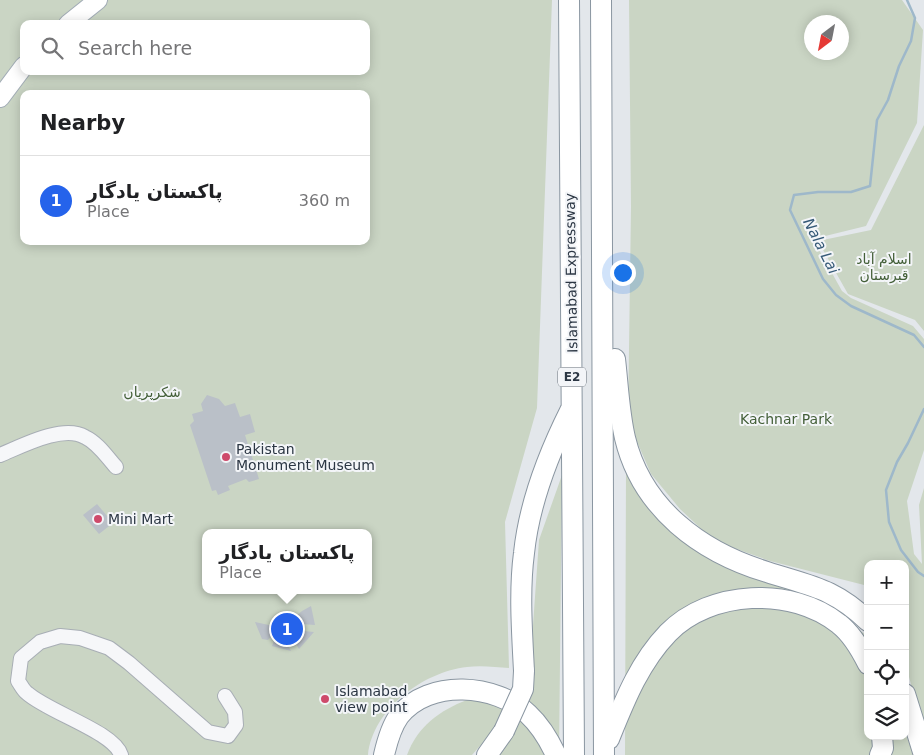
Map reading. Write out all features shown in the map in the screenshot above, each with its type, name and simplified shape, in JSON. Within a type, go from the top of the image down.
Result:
[{"type":"highway","name":"Islamabad Expressway","points":[[569,0],[574,755]]},
{"type":"highway","name":"E2","points":[[601,0],[604,272],[604,753]]},
{"type":"highway","points":[[604,272],[625,437],[638,473],[662,507],[678,525],[704,546],[750,566],[828,590],[856,609],[864,617]]},
{"type":"highway","points":[[487,755],[504,731],[523,689],[522,572],[524,550],[552,448],[572,407]]},
{"type":"highway","points":[[604,753],[632,683],[668,633],[693,612],[727,601],[751,597],[787,601],[819,612],[840,624],[859,647],[864,656]]},
{"type":"highway","points":[[384,755],[387,740],[400,716],[420,698],[439,692],[467,690],[503,697],[528,713],[546,734],[556,755]]},
{"type":"highway","points":[[905,695],[924,755]]},
{"type":"highway","points":[[880,755],[883,748],[882,740]]},
{"type":"main road","points":[[73,20],[98,0]]},
{"type":"main road","points":[[0,98],[20,71]]},
{"type":"street","points":[[0,455],[41,438],[72,433],[82,435],[93,442],[116,467]]},
{"type":"street","points":[[121,755],[120,750],[105,737],[55,712],[26,693],[18,681],[21,658],[40,642],[60,636],[80,638],[109,648],[208,732],[228,736],[236,725],[235,712],[225,696]]},
{"type":"green space","name":"شکرپریاں","points":[[0,0],[552,0],[537,408],[505,522],[509,668],[483,666],[450,670],[418,685],[390,708],[379,723],[372,738],[368,755],[0,755]]},
{"type":"green space","name":"Kachnar Park","points":[[629,0],[902,0],[923,30],[917,123],[866,226],[813,239],[842,291],[851,298],[913,326],[924,339],[924,450],[907,501],[914,554],[922,564],[919,505],[924,488],[924,733],[909,677],[909,560],[864,560],[864,585],[770,561],[714,541],[680,509],[651,474],[628,421],[631,207]]},
{"type":"green space","name":"اسلام آباد قبرستان","points":[[924,125],[924,331],[915,320],[848,294],[818,241],[871,230]]},
{"type":"green space","points":[[626,471],[700,552],[813,596],[864,634],[864,740],[908,740],[914,755],[625,755]]},
{"type":"green space","points":[[562,475],[559,755],[498,755],[528,696],[539,540]]},
{"type":"green space","points":[[467,700],[479,700],[506,706],[493,731],[472,755],[407,755],[411,745],[423,728],[439,714]]},
{"type":"building","name":"Pakistan Monument Museum","points":[[207,395],[219,399],[225,406],[235,403],[240,417],[250,414],[255,432],[245,435],[259,479],[249,482],[246,479],[228,486],[230,490],[218,495],[216,490],[212,491],[190,425],[194,421],[192,414],[203,411],[201,404]]},
{"type":"building","name":"Mini Mart","points":[[97,504],[113,523],[99,534],[83,515]]},
{"type":"building","points":[[311,606],[315,625],[288,623],[302,611]]},
{"type":"building","points":[[255,622],[278,627],[291,651],[272,646],[274,641],[272,635],[268,640],[262,639]]},
{"type":"building","points":[[287,629],[303,631],[314,632],[299,649]]},
{"type":"waterway","name":"Nala Lai","points":[[907,0],[915,18],[911,41],[899,66],[888,100],[877,120],[870,186],[851,192],[818,192],[794,195],[790,210],[823,279],[836,295],[851,306],[914,335],[924,347]]},
{"type":"waterway","name":"Nala Lai","points":[[924,409],[897,462],[886,490],[889,522],[901,550],[918,572],[924,576]]},
{"type":"place","name":"Pakistan Monument Museum","points":[[226,457]]},
{"type":"place","name":"Mini Mart","points":[[98,519]]},
{"type":"place","name":"پاکستان یادگار","points":[[287,629]]},
{"type":"place","name":"Islamabad view point","points":[[325,699]]}]
